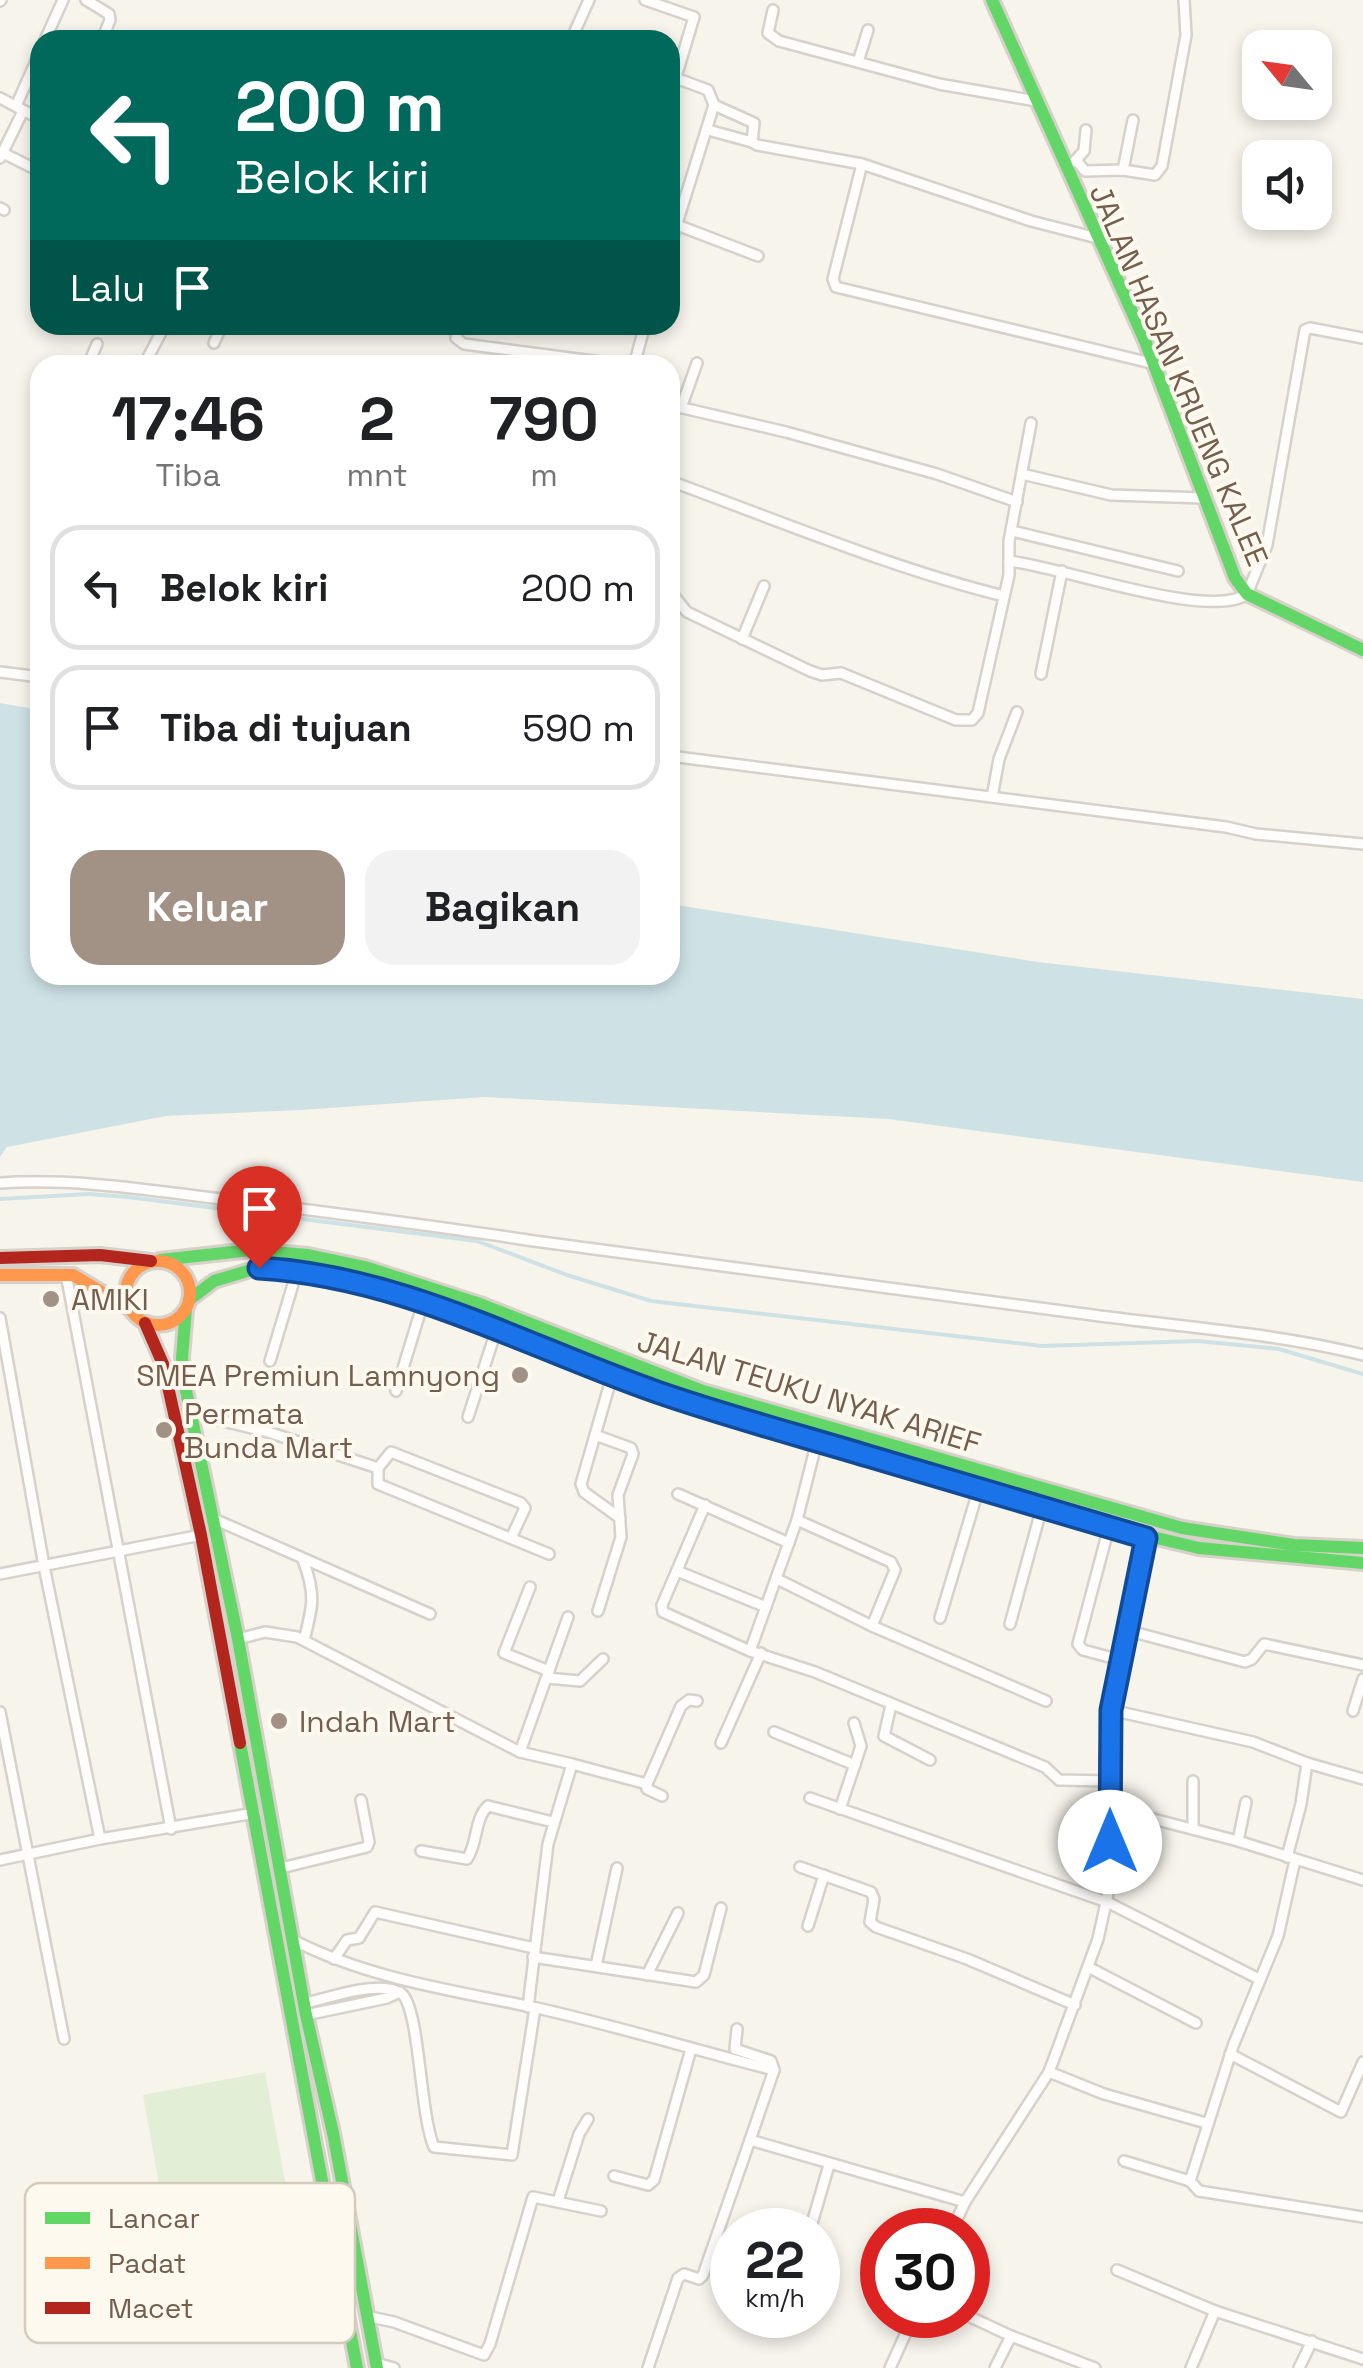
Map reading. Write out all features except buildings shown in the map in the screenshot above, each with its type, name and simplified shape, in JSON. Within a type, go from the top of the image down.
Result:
[{"type":"main road","name":"JALAN HASAN KRUENG KALEE","points":[[992,0],[1036,101],[1071,163],[1155,364],[1229,565],[1246,594],[1363,650]]},
{"type":"main road","name":"JALAN TEUKU NYAK ARIEF","points":[[0,1258],[100,1255],[156,1260],[249,1250],[337,1262],[426,1286],[638,1370],[703,1391],[1182,1528],[1294,1545],[1363,1548]]},
{"type":"main road","points":[[130,1309],[125,1292],[130,1276],[156,1260],[178,1266],[184,1273],[190,1291],[182,1358],[191,1413],[342,2183]]},
{"type":"main road","name":"JALAN TEUKU NYAK ARIEF","points":[[188,1305],[212,1280],[233,1270],[296,1270],[423,1303],[698,1406],[1146,1538],[1207,1550],[1363,1564]]},
{"type":"main road","points":[[0,1275],[66,1274],[96,1286],[145,1323],[163,1364],[200,1535],[323,2183]]},
{"type":"main road","points":[[145,1323],[172,1322],[188,1305]]},
{"type":"main road","points":[[698,1406],[703,1391]]},
{"type":"main road","points":[[355,2255],[377,2366]]},
{"type":"main road","points":[[352,2343],[357,2368]]},
{"type":"street","points":[[50,30],[63,0]]},
{"type":"street","points":[[86,0],[109,14],[106,30]]},
{"type":"street","points":[[576,30],[589,0]]},
{"type":"street","points":[[644,0],[694,17],[680,56]]},
{"type":"street","points":[[1086,130],[1084,151],[1071,163],[1085,171],[1124,170],[1155,175],[1162,166],[1186,34],[1184,0]]},
{"type":"street","points":[[773,10],[768,28],[770,38],[976,92],[1036,101]]},
{"type":"street","points":[[858,62],[868,30]]},
{"type":"street","points":[[680,79],[708,90],[714,105],[680,216]]},
{"type":"street","points":[[30,80],[1,155],[30,167]]},
{"type":"street","points":[[0,98],[30,114]]},
{"type":"street","points":[[714,105],[754,123],[752,142]]},
{"type":"street","points":[[1124,170],[1133,120]]},
{"type":"street","points":[[708,130],[778,150],[862,164],[1031,221],[1101,239]]},
{"type":"street","points":[[862,164],[833,279],[836,288],[1155,364]]},
{"type":"street","points":[[680,226],[758,256]]},
{"type":"street","points":[[1009,561],[1196,602],[1228,602],[1246,594],[1266,545],[1305,330],[1363,338]]},
{"type":"street","points":[[214,343],[218,335]]},
{"type":"street","points":[[456,335],[464,344],[547,355]]},
{"type":"street","points":[[92,355],[97,344]]},
{"type":"street","points":[[680,398],[697,362]]},
{"type":"street","points":[[680,407],[937,474],[1017,502]]},
{"type":"street","points":[[680,603],[687,612],[822,675],[841,673],[965,722],[978,713],[1004,596],[1031,424]]},
{"type":"street","points":[[1022,474],[1111,495],[1204,498]]},
{"type":"street","points":[[680,485],[875,555],[1004,596]]},
{"type":"street","points":[[1012,532],[1178,571]]},
{"type":"street","points":[[1040,674],[1062,571]]},
{"type":"street","points":[[742,639],[764,586]]},
{"type":"street","points":[[0,672],[30,676]]},
{"type":"street","points":[[992,798],[999,759],[1017,712]]},
{"type":"street","points":[[680,757],[1226,826],[1256,834],[1363,844]]},
{"type":"street","points":[[0,1184],[49,1180],[132,1187],[353,1218],[476,1230],[587,1249],[1222,1329],[1310,1342],[1363,1355]]},
{"type":"street","points":[[270,1361],[296,1270]]},
{"type":"street","points":[[66,1274],[171,1828]]},
{"type":"street","points":[[396,1391],[423,1303]]},
{"type":"street","points":[[0,1318],[44,1566],[100,1838]]},
{"type":"street","points":[[468,1418],[496,1328]]},
{"type":"street","points":[[612,1376],[581,1489],[620,1518]]},
{"type":"street","points":[[191,1413],[268,1432],[378,1468]]},
{"type":"street","points":[[595,1435],[631,1448],[633,1454],[618,1495],[622,1537],[598,1611]]},
{"type":"street","points":[[721,1743],[756,1652],[817,1441]]},
{"type":"street","points":[[512,1536],[524,1508],[521,1503],[391,1452],[378,1468],[378,1484],[550,1554]]},
{"type":"street","points":[[940,1618],[978,1491]]},
{"type":"street","points":[[678,1494],[789,1543]]},
{"type":"street","points":[[705,1505],[662,1605],[663,1612],[1044,1767],[1060,1780],[1110,1781]]},
{"type":"street","points":[[1010,1624],[1042,1508]]},
{"type":"street","points":[[214,1519],[430,1614]]},
{"type":"street","points":[[797,1520],[891,1562],[895,1570],[872,1626]]},
{"type":"street","points":[[1108,1527],[1078,1644],[1083,1650],[1120,1660]]},
{"type":"street","points":[[0,1574],[200,1535]]},
{"type":"street","points":[[963,2208],[1049,2072],[1090,1968],[1106,1902],[1111,1710],[1146,1538]]},
{"type":"street","points":[[303,1560],[314,1587],[304,1640]]},
{"type":"street","points":[[676,1571],[766,1607]]},
{"type":"street","points":[[776,1578],[872,1626],[1046,1701]]},
{"type":"street","points":[[530,1587],[504,1653],[548,1675],[580,1681],[604,1659]]},
{"type":"street","points":[[520,1752],[568,1617]]},
{"type":"street","points":[[1126,1630],[1245,1662],[1264,1644],[1363,1665]]},
{"type":"street","points":[[238,1639],[257,1632],[282,1632],[520,1752],[647,1784]]},
{"type":"street","points":[[1353,1710],[1363,1680]]},
{"type":"street","points":[[662,1796],[647,1789],[647,1784],[680,1706],[689,1700],[697,1701]]},
{"type":"street","points":[[891,1705],[884,1736],[930,1760]]},
{"type":"street","points":[[1111,1710],[1256,1743],[1363,1779]]},
{"type":"street","points":[[0,1712],[64,2039]]},
{"type":"street","points":[[840,1810],[861,1742],[854,1723]]},
{"type":"street","points":[[774,1732],[854,1764]]},
{"type":"street","points":[[1190,2181],[1230,2054],[1278,1936],[1307,1763]]},
{"type":"street","points":[[305,2009],[368,1990],[386,1988],[400,1992],[413,2028],[431,2143],[439,2149],[512,2156],[532,2007],[534,1952],[553,1822],[572,1764]]},
{"type":"street","points":[[1193,1781],[1193,1829]]},
{"type":"street","points":[[810,1798],[1106,1902],[1259,1979]]},
{"type":"street","points":[[281,1868],[367,1847],[370,1842],[361,1800]]},
{"type":"street","points":[[1238,1841],[1246,1802]]},
{"type":"street","points":[[421,1851],[467,1859],[482,1812],[488,1806],[553,1822]]},
{"type":"street","points":[[1110,1808],[1238,1841],[1363,1880]]},
{"type":"street","points":[[0,1860],[100,1838],[254,1813]]},
{"type":"street","points":[[800,1867],[871,1892],[874,1899],[870,1922],[876,1928],[968,1959],[1074,2005]]},
{"type":"street","points":[[596,1966],[617,1868]]},
{"type":"street","points":[[808,1926],[824,1875]]},
{"type":"street","points":[[334,1959],[347,1940],[360,1938],[375,1912],[596,1966],[647,1976],[700,1980],[721,1908]]},
{"type":"street","points":[[647,1976],[678,1913]]},
{"type":"street","points":[[295,1941],[334,1959],[442,1989],[532,2007],[774,2070]]},
{"type":"street","points":[[1090,1968],[1196,2023]]},
{"type":"street","points":[[648,2368],[678,2278],[684,2274],[698,2280],[703,2276],[774,2070],[772,2062],[735,2049],[736,2029]]},
{"type":"street","points":[[614,2176],[648,2185],[654,2180],[691,2048]]},
{"type":"street","points":[[1230,2054],[1341,2112],[1363,2062]]},
{"type":"street","points":[[1049,2072],[1104,2094],[1206,2124]]},
{"type":"street","points":[[558,2200],[578,2134],[588,2118]]},
{"type":"street","points":[[750,2140],[966,2202]]},
{"type":"street","points":[[1124,2162],[1190,2181],[1199,2190],[1363,2217]]},
{"type":"street","points":[[816,2208],[829,2165]]},
{"type":"street","points":[[366,2316],[394,2322],[484,2355],[530,2202],[538,2196],[602,2211]]},
{"type":"street","points":[[1117,2270],[1216,2310],[1363,2359]]},
{"type":"street","points":[[1191,2368],[1216,2310]]},
{"type":"street","points":[[990,2326],[1095,2368]]},
{"type":"street","points":[[995,2368],[1010,2336]]},
{"type":"street","points":[[890,2368],[904,2338]]},
{"type":"street","points":[[1299,2368],[1312,2341]]},
{"type":"street","points":[[377,2366],[394,2368]]},
{"type":"green space","points":[[265,2072],[285,2183],[159,2183],[143,2095]]},
{"type":"shaded area","points":[[0,703],[30,708],[30,985],[680,985],[680,906],[1038,962],[1363,999],[1363,1182],[888,1119],[484,1097],[166,1116],[7,1147],[0,1157]]},
{"type":"waterway","points":[[0,1199],[89,1194],[128,1197],[477,1241],[651,1301],[1042,1346],[1198,1341],[1279,1349],[1363,1374]]},
{"type":"traffic: fast","points":[[992,0],[1145,341],[1235,578],[1247,594],[1363,650]]},
{"type":"traffic: fast","points":[[160,1260],[251,1250],[308,1255],[365,1267],[480,1304],[703,1391],[1182,1528],[1294,1545],[1363,1548]]},
{"type":"traffic: fast","points":[[189,1300],[214,1281],[254,1269],[300,1271],[347,1280],[437,1307],[658,1393],[1077,1519],[1199,1548],[1363,1563]]},
{"type":"traffic: fast","points":[[186,1309],[182,1358],[185,1386],[238,1639],[306,2015],[342,2183]]},
{"type":"traffic: fast","points":[[240,1743],[322,2183]]},
{"type":"traffic: fast","points":[[355,2250],[377,2368]]},
{"type":"traffic: fast","points":[[352,2343],[357,2368]]},
{"type":"traffic: slow","points":[[158,1261],[181,1270],[190,1293],[181,1316],[158,1325],[135,1316],[126,1293],[135,1270],[158,1261]]},
{"type":"traffic: slow","points":[[0,1275],[73,1275],[130,1309]]},
{"type":"traffic: jam","points":[[0,1258],[100,1255],[151,1261]]},
{"type":"traffic: jam","points":[[145,1323],[163,1364],[201,1535],[240,1743]]},
{"type":"place","name":"AMIKI","points":[[51,1299]]},
{"type":"place","name":"SMEA Premiun Lamnyong","points":[[520,1375]]},
{"type":"place","name":"Permata Bunda Mart","points":[[164,1430]]},
{"type":"place","name":"Indah Mart","points":[[279,1721]]},
{"type":"route","points":[[259,1268],[296,1270],[460,1314],[612,1376],[698,1406],[1146,1538],[1111,1710],[1110,1842]]}]
